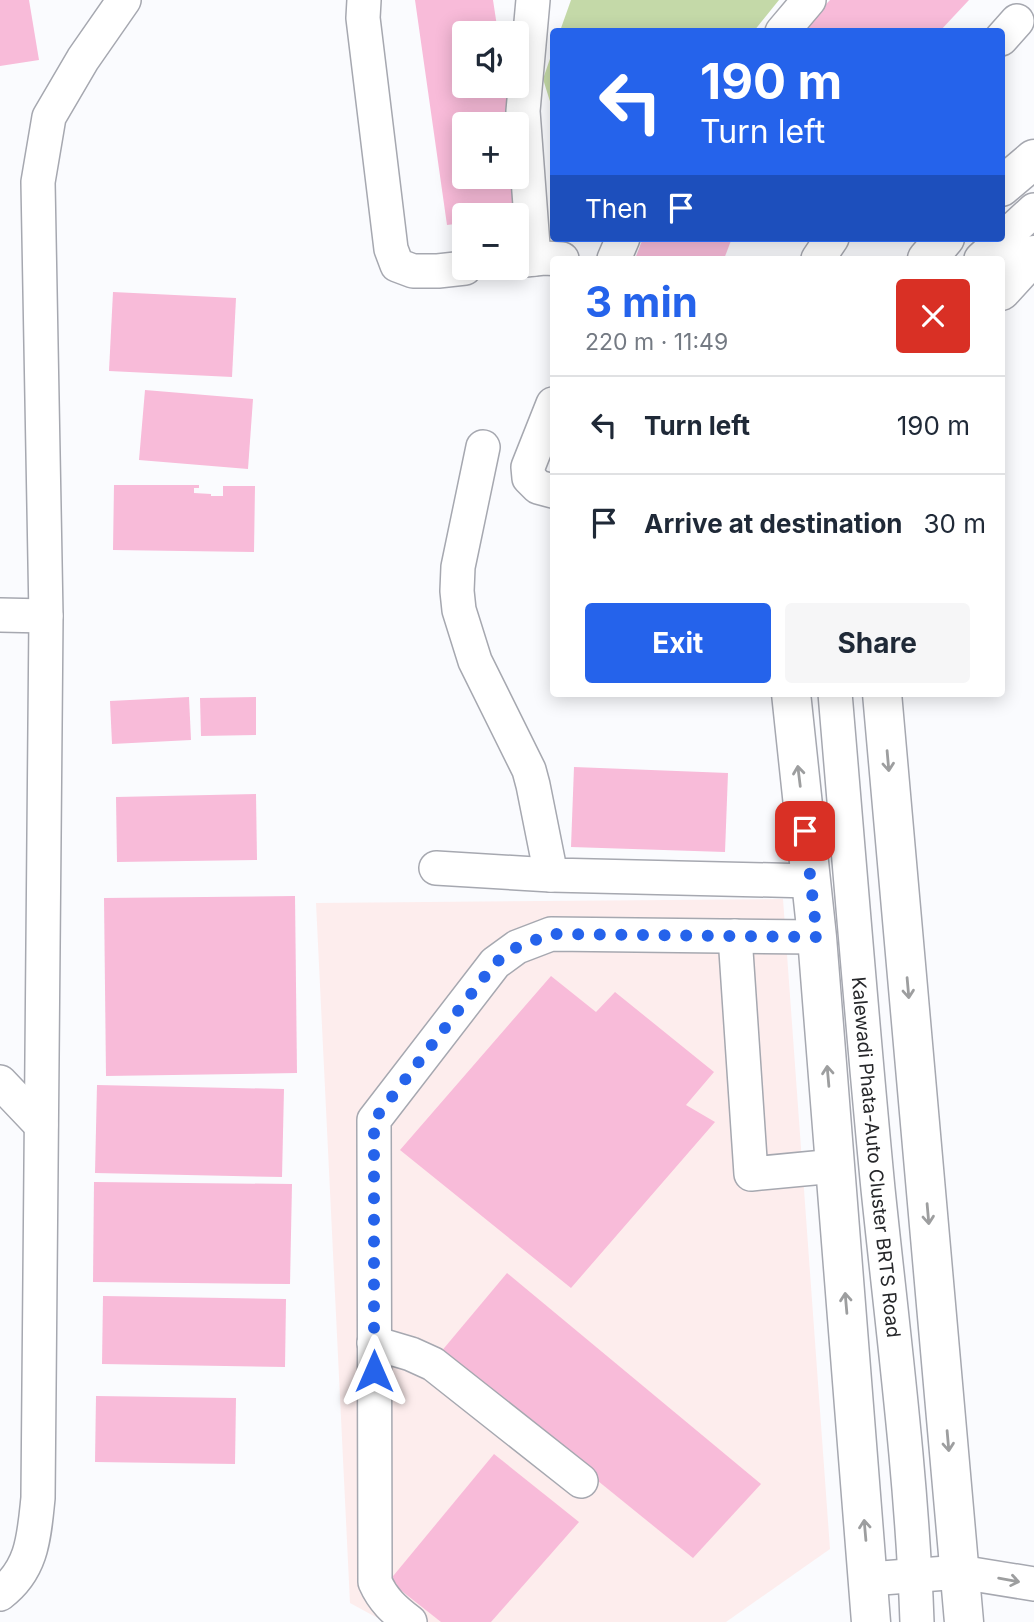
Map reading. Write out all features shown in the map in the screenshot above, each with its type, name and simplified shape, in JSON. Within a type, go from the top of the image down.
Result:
[{"type":"main road","points":[[1005,184],[1034,159]]},
{"type":"main road","points":[[930,256],[942,242]]},
{"type":"main road","points":[[1005,286],[1034,255]]},
{"type":"main road","points":[[790,697],[817,937],[871,1622]]},
{"type":"main road","points":[[882,697],[964,1622]]},
{"type":"street","points":[[0,1594],[9,1587],[27,1563],[35,1530],[38,1498],[46,615],[38,182],[49,117],[83,58],[124,0]]},
{"type":"street","points":[[364,0],[363,18],[391,249],[397,265],[413,271],[452,269]]},
{"type":"street","points":[[533,0],[523,111],[538,260]]},
{"type":"street","points":[[785,28],[809,0]]},
{"type":"street","points":[[1005,237],[1034,210]]},
{"type":"street","points":[[984,256],[999,242]]},
{"type":"street","points":[[550,412],[528,467],[529,478],[538,487],[550,490]]},
{"type":"street","points":[[483,447],[458,567],[459,611],[475,661],[529,770],[551,875]]},
{"type":"street","points":[[0,615],[46,615]]},
{"type":"street","name":"Kalewadi Phata-Auto Cluster BRTS Road","points":[[835,697],[917,1622]]},
{"type":"street","points":[[436,869],[551,875],[811,881]]},
{"type":"street","points":[[410,1622],[390,1606],[375,1582],[374,1120],[495,963],[517,947],[551,934],[817,937]]},
{"type":"street","points":[[734,936],[751,1174],[835,1166]]},
{"type":"street","points":[[0,1082],[41,1125]]},
{"type":"street","points":[[374,1343],[433,1364],[581,1481]]},
{"type":"street","points":[[869,1579],[960,1572],[1034,1584]]},
{"type":"shaded area","points":[[783,899],[830,1549],[726,1622],[385,1622],[350,1603],[316,903]]},
{"type":"green space","points":[[571,0],[779,0],[756,28],[561,28]]},
{"type":"green space","points":[[550,59],[550,101],[543,79]]},
{"type":"building","points":[[0,0],[29,0],[39,60],[0,66]]},
{"type":"building","points":[[415,0],[493,0],[496,21],[452,21],[452,98],[507,98],[509,112],[452,112],[452,189],[517,189],[517,203],[452,203],[452,224],[447,225]]},
{"type":"building","points":[[830,0],[969,0],[943,28],[804,28]]},
{"type":"building","points":[[641,242],[730,242],[725,256],[636,256]]},
{"type":"building","points":[[113,292],[236,298],[232,377],[109,371]]},
{"type":"building","points":[[145,390],[253,399],[248,469],[139,460]]},
{"type":"building","points":[[114,485],[199,485],[199,488],[194,488],[194,493],[211,496],[223,496],[223,486],[255,486],[254,552],[113,550]]},
{"type":"building","points":[[189,697],[191,740],[112,744],[110,701]]},
{"type":"building","points":[[256,697],[256,735],[201,736],[200,698]]},
{"type":"building","points":[[574,767],[728,773],[725,852],[571,847]]},
{"type":"building","points":[[256,794],[257,860],[117,862],[116,797]]},
{"type":"building","points":[[295,896],[297,1073],[106,1076],[104,898]]},
{"type":"building","points":[[551,976],[596,1012],[615,992],[714,1072],[686,1105],[715,1122],[571,1288],[400,1150]]},
{"type":"building","points":[[97,1085],[284,1089],[282,1177],[95,1173]]},
{"type":"building","points":[[94,1182],[292,1184],[290,1284],[93,1282]]},
{"type":"building","points":[[507,1273],[761,1484],[693,1558],[440,1353]]},
{"type":"building","points":[[103,1296],[286,1299],[285,1367],[102,1364]]},
{"type":"building","points":[[96,1396],[236,1398],[235,1464],[95,1462]]},
{"type":"building","points":[[494,1454],[579,1522],[491,1622],[441,1622],[389,1581]]},
{"type":"route","points":[[374,1371],[374,1120],[495,963],[517,947],[551,934],[817,937],[805,831]]}]
